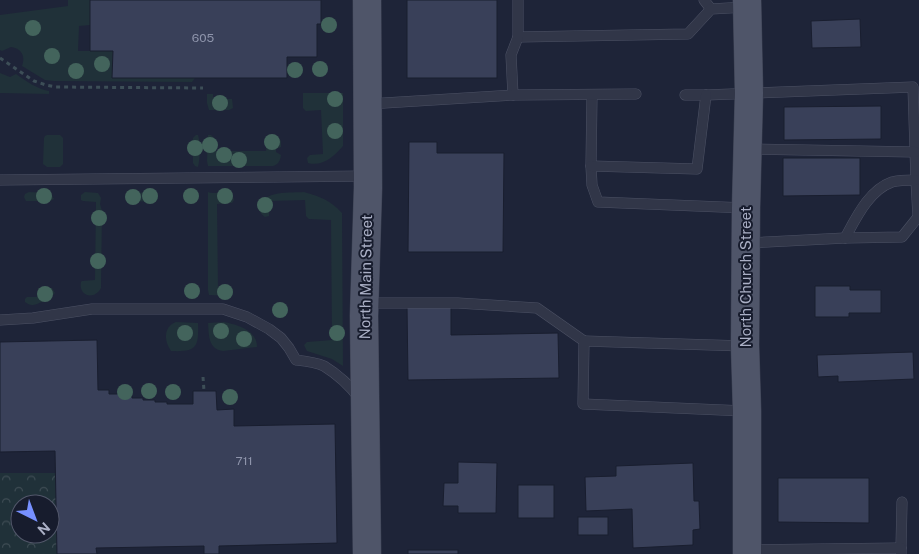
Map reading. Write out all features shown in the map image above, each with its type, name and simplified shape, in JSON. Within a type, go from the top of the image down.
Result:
[{"type":"main road","name":"North Main Street","points":[[367,0],[368,176],[364,303],[367,554]]},
{"type":"main road","name":"North Church Street","points":[[747,3],[748,93],[745,346],[747,552]]},
{"type":"lane","points":[[513,95],[511,55],[518,37],[518,0]]},
{"type":"lane","points":[[704,0],[711,9]]},
{"type":"lane","points":[[518,37],[688,34],[711,9],[747,3]]},
{"type":"lane","points":[[685,95],[913,87],[918,217],[902,237],[746,243]]},
{"type":"lane","points":[[367,104],[513,95],[636,94]]},
{"type":"lane","points":[[592,95],[592,185],[598,202],[746,208]]},
{"type":"lane","points":[[591,166],[697,169],[706,95]]},
{"type":"lane","points":[[747,149],[915,152]]},
{"type":"lane","points":[[0,180],[368,176]]},
{"type":"lane","points":[[844,238],[861,210],[882,187],[893,182],[916,180]]},
{"type":"lane","points":[[364,303],[458,303],[537,308],[584,341],[745,346]]},
{"type":"lane","points":[[0,320],[33,318],[92,309],[223,309],[247,317],[269,329],[281,338],[296,360],[322,366],[334,373],[354,392],[366,410]]},
{"type":"lane","points":[[584,341],[583,404],[747,411]]},
{"type":"lane","points":[[747,552],[901,551],[902,502]]},
{"type":"path","points":[[0,58],[46,86],[203,88]]},
{"type":"path","points":[[203,377],[204,391]]},
{"type":"green space","points":[[68,0],[90,0],[90,25],[79,26],[78,51],[113,51],[113,78],[195,78],[192,82],[45,80],[22,66],[23,56],[18,49],[11,47],[0,50],[0,15],[68,6]]},
{"type":"green space","points":[[0,73],[10,77],[16,74],[36,87],[49,91],[49,94],[0,93]]},
{"type":"green space","points":[[303,93],[343,93],[343,146],[332,157],[323,162],[308,163],[307,158],[310,155],[323,154],[321,110],[306,111],[303,108]]},
{"type":"green space","points":[[207,94],[213,94],[213,99],[232,99],[233,108],[229,110],[209,110]]},
{"type":"green space","points":[[47,135],[60,135],[63,138],[63,164],[60,167],[47,167],[43,164],[44,138]]},
{"type":"green space","points":[[198,135],[200,147],[198,167],[193,163],[193,138]]},
{"type":"green space","points":[[208,135],[214,138],[214,151],[266,151],[267,137],[269,135],[277,136],[281,141],[281,147],[276,149],[276,152],[281,155],[280,159],[273,166],[208,166]]},
{"type":"green space","points":[[29,192],[48,193],[54,199],[50,201],[26,201],[25,194]]},
{"type":"green space","points":[[85,192],[98,193],[101,198],[102,211],[101,288],[98,292],[91,295],[84,294],[81,282],[95,280],[96,202],[81,200],[81,195]]},
{"type":"green space","points":[[152,192],[157,195],[156,202],[128,200],[128,196],[133,193]]},
{"type":"green space","points":[[208,192],[228,193],[234,200],[232,203],[217,204],[218,288],[233,289],[231,296],[209,295]]},
{"type":"green space","points":[[304,192],[325,200],[342,213],[343,366],[332,359],[307,351],[304,345],[307,342],[332,340],[331,220],[309,219],[306,216],[305,200],[270,201],[269,216],[265,217],[260,212],[262,202],[272,195]]},
{"type":"green space","points":[[38,288],[52,288],[55,293],[48,299],[33,305],[25,302],[27,297],[38,297]]},
{"type":"green space","points":[[176,322],[198,323],[198,338],[191,349],[171,351],[166,335],[169,327]]},
{"type":"green space","points":[[224,322],[250,332],[254,336],[257,347],[223,351],[214,347],[210,341],[208,323]]},
{"type":"green space","points":[[0,473],[56,473],[56,494],[10,494],[10,544],[57,544],[57,554],[0,554]]},
{"type":"building","points":[[90,0],[321,0],[321,24],[317,24],[317,57],[287,57],[287,78],[112,78],[113,51],[90,51]]},
{"type":"building","points":[[407,0],[497,0],[497,78],[407,78]]},
{"type":"building","points":[[860,19],[861,47],[812,48],[811,21]]},
{"type":"building","points":[[881,106],[881,139],[784,140],[784,107]]},
{"type":"building","points":[[409,142],[437,142],[437,153],[504,153],[503,252],[408,252]]},
{"type":"building","points":[[783,158],[860,158],[860,195],[783,196]]},
{"type":"building","points":[[815,286],[850,286],[850,290],[881,290],[881,313],[849,313],[849,317],[815,317]]},
{"type":"building","points":[[451,305],[451,335],[558,333],[559,378],[408,380],[407,306]]},
{"type":"building","points":[[97,340],[98,390],[109,390],[109,394],[121,394],[121,396],[132,396],[132,398],[143,398],[143,400],[167,402],[167,404],[193,404],[193,391],[216,391],[217,410],[234,409],[234,426],[335,424],[337,543],[219,546],[219,554],[204,554],[204,546],[96,548],[97,554],[57,554],[57,544],[60,544],[60,494],[56,494],[55,451],[0,452],[0,342]]},
{"type":"building","points":[[913,352],[914,379],[838,382],[838,376],[818,377],[817,355]]},
{"type":"building","points":[[458,462],[497,463],[496,513],[458,513],[458,506],[443,506],[444,483],[458,483]]},
{"type":"building","points":[[693,463],[694,501],[699,501],[700,529],[693,530],[693,545],[633,548],[632,509],[586,511],[585,477],[616,476],[616,466]]},
{"type":"building","points":[[778,478],[869,478],[869,523],[778,522]]},
{"type":"building","points":[[518,485],[554,485],[554,518],[518,518]]},
{"type":"building","points":[[578,517],[608,517],[608,535],[578,535]]},
{"type":"building","points":[[408,550],[458,550],[458,554],[408,554]]}]
